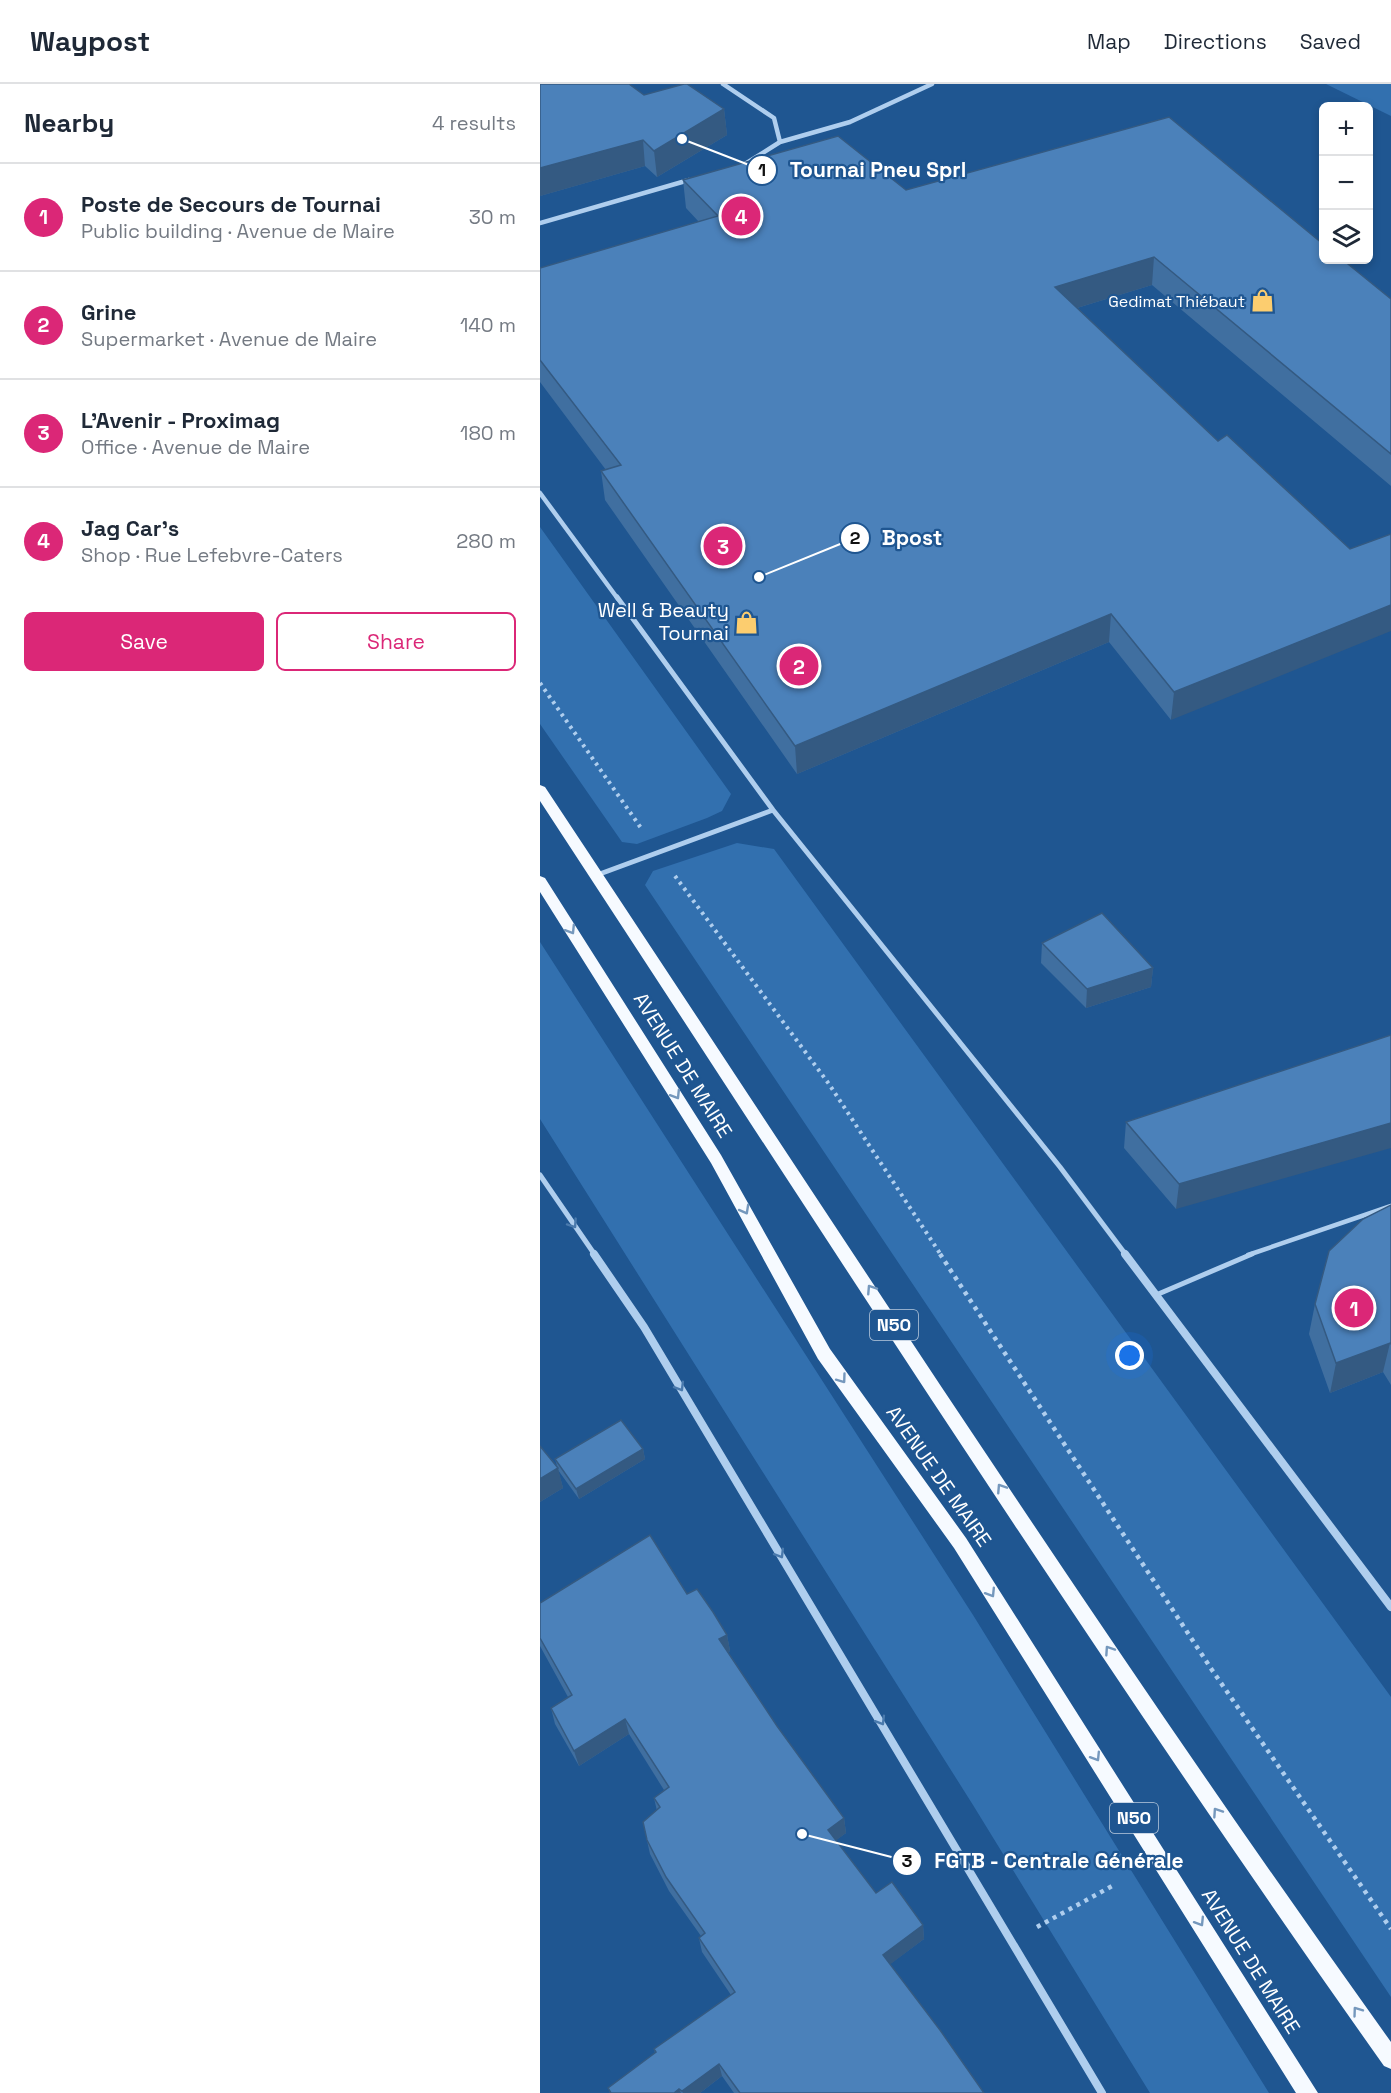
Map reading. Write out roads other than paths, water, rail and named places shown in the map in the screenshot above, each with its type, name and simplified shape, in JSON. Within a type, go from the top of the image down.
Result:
[{"type":"main road","name":"AVENUE DE MAIRE","points":[[540,790],[1250,1861],[1391,2059]]},
{"type":"main road","name":"AVENUE DE MAIRE","points":[[540,881],[716,1159],[824,1354],[960,1543],[1308,2093]]},
{"type":"street","points":[[723,84],[774,118],[780,142]]},
{"type":"street","points":[[735,167],[746,164],[780,142],[850,122],[932,84]]},
{"type":"street","points":[[540,223],[700,177]]},
{"type":"street","points":[[540,493],[773,810],[1060,1167],[1388,1597],[1391,1607]]},
{"type":"street","points":[[596,875],[773,810]]},
{"type":"street","points":[[540,1176],[644,1327],[1102,2093]]},
{"type":"lane","points":[[1156,1295],[1229,1262],[1391,1206]]},
{"type":"place","name":"Tournai Pneu Sprl","points":[[682,139]]},
{"type":"place","name":"Jag Car's","points":[[741,216]]},
{"type":"place","name":"Gedimat Thiébaut","points":[[1263,301]]},
{"type":"place","name":"L'Avenir - Proximag","points":[[723,546]]},
{"type":"place","name":"Bpost","points":[[759,577]]},
{"type":"place","name":"Well & Beauty Tournai","points":[[747,622]]},
{"type":"place","name":"Grine","points":[[799,666]]},
{"type":"place","name":"Poste de Secours de Tournai","points":[[1354,1308]]},
{"type":"place","name":"FGTB - Centrale Générale","points":[[802,1834]]}]
